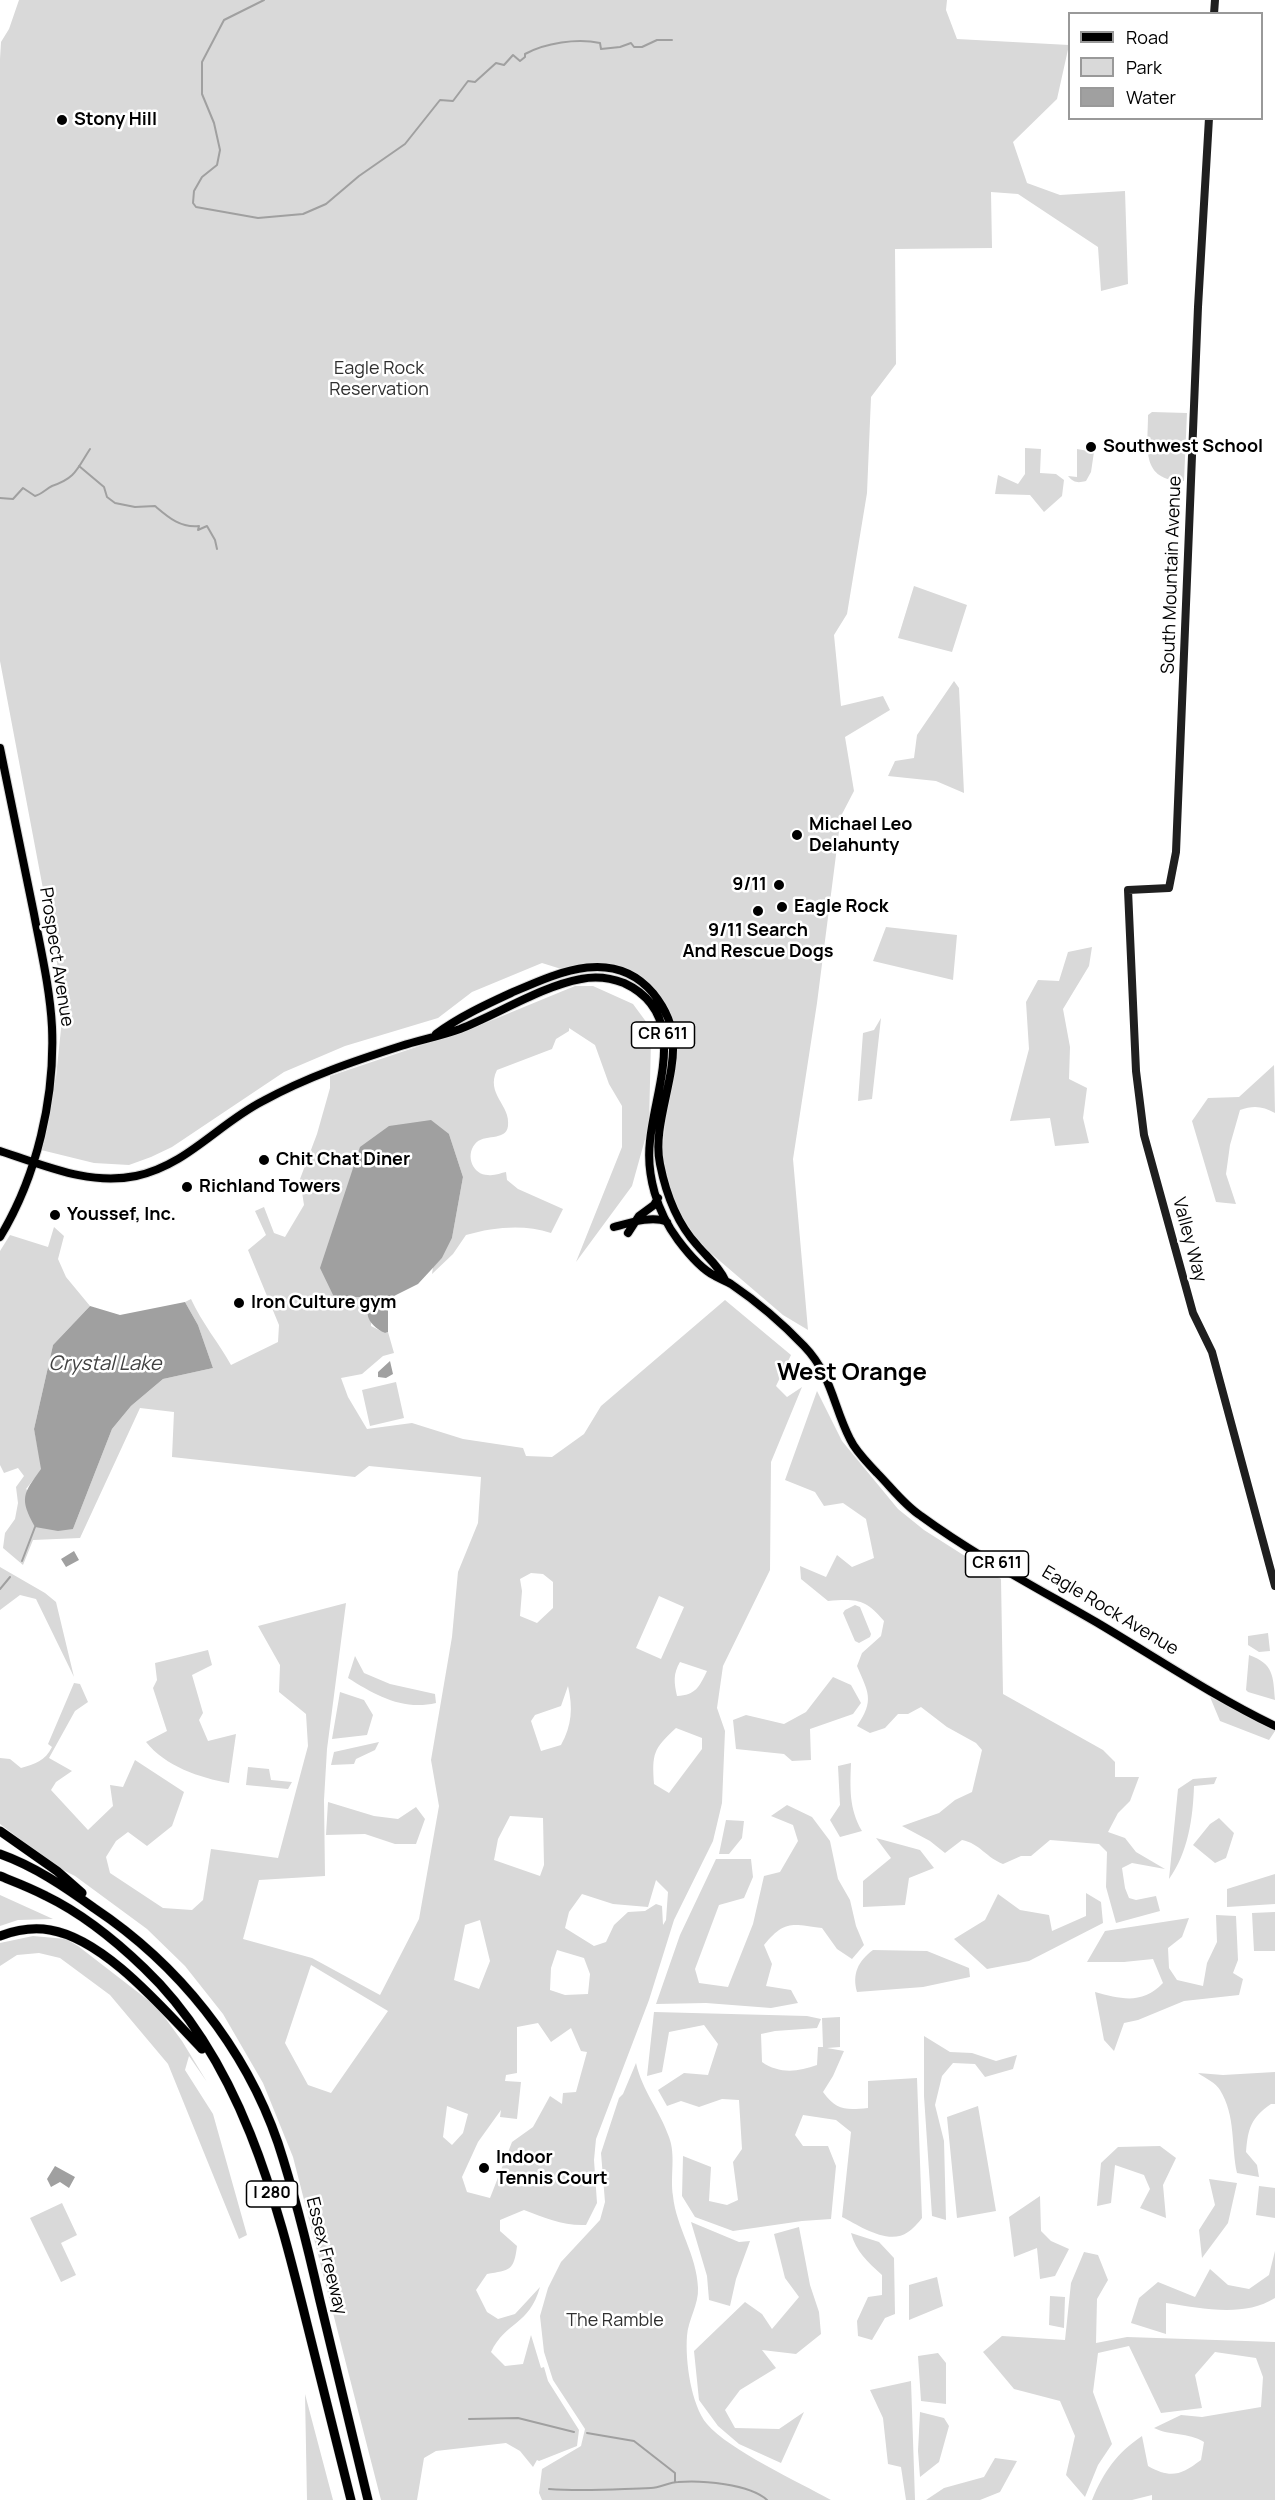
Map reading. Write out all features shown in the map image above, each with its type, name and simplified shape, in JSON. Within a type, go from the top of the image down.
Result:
[{"type":"highway","points":[[0,1831],[57,1871],[111,1918]]},
{"type":"highway","name":"Essex Freeway","points":[[0,1854],[15,1859],[62,1885],[111,1918],[144,1944],[212,2018],[248,2075],[277,2142],[304,2233],[368,2500]]},
{"type":"highway","name":"Essex Freeway","points":[[0,1876],[48,1896],[73,1912],[145,1969],[177,2006],[229,2086],[259,2155],[286,2240],[351,2500]]},
{"type":"highway","points":[[0,1936],[25,1929],[50,1930],[75,1938],[95,1948],[140,1985],[213,2061]]},
{"type":"main road","name":"Prospect Avenue","points":[[0,748],[44,964],[52,1039],[49,1082],[34,1162],[20,1200],[0,1237]]},
{"type":"main road","name":"Eagle Rock Avenue","points":[[433,1036],[481,1007],[548,976],[575,969],[608,968],[639,980],[659,1001],[667,1014],[673,1041],[673,1057],[659,1140],[659,1162],[668,1195],[676,1215],[690,1236],[716,1265],[725,1280]]},
{"type":"main road","name":"Eagle Rock Avenue","points":[[0,1151],[70,1174],[93,1178],[126,1178],[150,1173],[186,1156],[262,1101],[324,1072],[455,1031],[551,988],[581,979],[603,978],[623,983],[644,996],[661,1023],[666,1054],[650,1140],[650,1171],[657,1201],[666,1220],[679,1242],[699,1263],[712,1275],[725,1280],[796,1338],[814,1357],[826,1374],[852,1443],[875,1471],[920,1516],[1042,1591],[1275,1726]]},
{"type":"main road","points":[[519,990],[528,999]]},
{"type":"main road","points":[[483,1019],[489,1011],[518,996],[519,990]]},
{"type":"main road","points":[[628,1233],[639,1216],[657,1201],[659,1162]]},
{"type":"main road","points":[[614,1227],[636,1222],[666,1220],[676,1227],[693,1250],[704,1260],[716,1265]]},
{"type":"street","name":"South Mountain Avenue","points":[[1128,890],[1170,888],[1176,852],[1198,305],[1209,120]]},
{"type":"street","name":"Valley Way","points":[[1128,890],[1136,1071],[1144,1135],[1193,1313],[1212,1352],[1275,1587]]},
{"type":"green space","name":"Eagle Rock Reservation","points":[[19,0],[947,0],[946,10],[957,39],[1068,45],[1057,99],[1013,142],[1027,183],[1060,195],[1125,191],[1128,284],[1101,291],[1098,247],[1018,194],[991,192],[992,248],[895,249],[896,364],[871,397],[867,493],[847,614],[834,635],[841,706],[883,696],[890,710],[845,737],[854,791],[841,816],[817,1003],[793,1159],[808,1330],[783,1315],[693,1238],[669,1190],[662,1153],[672,1062],[670,1025],[660,995],[631,975],[592,968],[558,968],[542,963],[472,992],[438,1018],[345,1046],[284,1072],[172,1147],[129,1165],[94,1163],[37,1149],[56,1077],[64,1000],[0,661],[0,59],[1,42],[9,29]]},
{"type":"green space","points":[[1152,412],[1187,413],[1184,481],[1170,480],[1153,469],[1147,439],[1148,415]]},
{"type":"green space","points":[[1025,448],[1041,449],[1040,473],[1056,474],[1064,480],[1062,496],[1044,512],[1030,495],[995,494],[998,475],[1018,484],[1025,474]]},
{"type":"green space","points":[[1077,449],[1094,452],[1091,472],[1086,481],[1081,482],[1074,481],[1068,476],[1077,477]]},
{"type":"green space","points":[[914,586],[967,605],[952,652],[898,638]]},
{"type":"green space","points":[[954,681],[959,688],[964,793],[936,781],[888,776],[895,761],[914,758],[917,735]]},
{"type":"green space","points":[[886,927],[957,935],[953,980],[873,961]]},
{"type":"green space","points":[[1092,947],[1089,966],[1063,1009],[1070,1047],[1069,1079],[1087,1088],[1083,1118],[1089,1143],[1055,1146],[1050,1118],[1010,1121],[1029,1049],[1026,1002],[1038,980],[1059,981],[1068,952]]},
{"type":"green space","points":[[575,986],[593,986],[633,1004],[647,1023],[651,1039],[649,1125],[632,1186],[576,1262],[622,1147],[622,1106],[609,1084],[595,1045],[569,1028],[569,1031],[556,1039],[552,1049],[497,1070],[494,1086],[506,1112],[508,1126],[503,1134],[483,1139],[475,1144],[471,1154],[472,1164],[478,1172],[483,1174],[493,1175],[506,1172],[507,1180],[518,1189],[563,1209],[551,1233],[530,1228],[509,1228],[466,1235],[453,1254],[432,1274],[433,1267],[442,1258],[452,1238],[463,1177],[449,1134],[334,1297],[376,1297],[377,1303],[372,1307],[371,1326],[385,1333],[388,1332],[394,1353],[383,1356],[362,1374],[341,1378],[348,1397],[367,1429],[412,1423],[463,1439],[523,1448],[526,1456],[552,1457],[584,1434],[601,1406],[725,1300],[791,1355],[776,1386],[787,1397],[802,1387],[771,1462],[770,1570],[723,1666],[717,1708],[725,1731],[722,1803],[713,1841],[674,1920],[649,2000],[596,2139],[594,2160],[597,2203],[586,2225],[562,2223],[524,2210],[500,2220],[500,2231],[517,2246],[514,2260],[510,2268],[487,2274],[476,2290],[487,2312],[498,2319],[515,2314],[540,2287],[524,2317],[503,2334],[491,2352],[505,2366],[523,2364],[531,2335],[541,2368],[544,2367],[548,2381],[579,2430],[577,2446],[537,2460],[533,2467],[520,2451],[506,2443],[436,2451],[424,2458],[417,2500],[381,2500],[293,2157],[263,2083],[223,2014],[185,1966],[147,1929],[75,1876],[55,1866],[0,1824],[0,1758],[10,1759],[21,1768],[43,1759],[52,1747],[48,1744],[74,1683],[80,1684],[88,1702],[75,1711],[49,1758],[72,1771],[56,1782],[51,1790],[88,1830],[113,1806],[110,1785],[123,1787],[135,1760],[184,1792],[172,1826],[147,1846],[128,1832],[116,1841],[106,1857],[110,1873],[163,1908],[192,1910],[203,1900],[211,1849],[278,1858],[308,1746],[306,1714],[279,1692],[280,1665],[258,1626],[346,1603],[327,1749],[324,1800],[325,1876],[259,1880],[243,1939],[312,1958],[380,1995],[419,1919],[439,1806],[431,1760],[452,1637],[458,1572],[478,1523],[481,1477],[369,1466],[355,1477],[172,1457],[174,1412],[140,1408],[80,1538],[33,1540],[23,1565],[3,1548],[5,1533],[15,1519],[18,1503],[16,1487],[24,1476],[18,1468],[4,1473],[0,1465],[0,1251],[10,1235],[48,1247],[54,1227],[64,1236],[58,1259],[66,1277],[90,1306],[53,1345],[34,1429],[42,1469],[26,1489],[73,1529],[112,1429],[131,1406],[163,1379],[213,1368],[198,1325],[185,1302],[191,1299],[231,1365],[278,1342],[279,1325],[248,1250],[266,1235],[255,1211],[264,1207],[274,1233],[285,1237],[304,1205],[300,1179],[317,1134],[330,1088],[330,1076],[473,1028]],"holes":[[[531,1573],[543,1574],[553,1582],[553,1608],[537,1623],[520,1616],[522,1591],[520,1579]],[[659,1596],[684,1607],[661,1659],[636,1648]],[[680,1662],[707,1671],[702,1682],[693,1692],[677,1696],[675,1674]],[[568,1686],[571,1702],[570,1716],[561,1745],[541,1751],[531,1721],[535,1715],[561,1706]],[[676,1728],[702,1738],[702,1749],[669,1793],[654,1784],[654,1759],[663,1741]],[[510,1816],[543,1818],[544,1865],[540,1876],[494,1860],[498,1839]],[[656,1880],[668,1892],[666,1920],[663,1925],[662,1906],[656,1904],[645,1911],[628,1912],[614,1925],[606,1942],[594,1946],[565,1928],[569,1912],[582,1894],[613,1904],[648,1907]],[[480,1920],[490,1961],[479,1989],[454,1980],[465,1925]],[[557,1950],[584,1958],[590,1974],[588,1994],[565,1995],[550,1990],[551,1968]],[[311,1965],[388,2011],[331,2093],[308,2085],[285,2043]],[[538,2023],[551,2042],[571,2028],[581,2051],[587,2052],[576,2092],[563,2093],[562,2104],[550,2096],[533,2127],[512,2142],[490,2198],[467,2192],[462,2177],[478,2142],[501,2110],[500,2117],[517,2119],[521,2082],[505,2081],[506,2075],[517,2073],[517,2027]],[[447,2106],[468,2114],[463,2133],[452,2145],[443,2137]]]},
{"type":"green space","points":[[881,1018],[872,1099],[858,1101],[863,1033],[874,1030]]},
{"type":"green space","points":[[1274,1065],[1275,1113],[1258,1107],[1240,1110],[1230,1145],[1226,1174],[1236,1204],[1216,1202],[1192,1121],[1208,1098],[1239,1097]]},
{"type":"green space","points":[[396,1382],[404,1418],[370,1426],[362,1390]]},
{"type":"green space","points":[[817,1391],[842,1441],[898,1509],[924,1530],[1001,1579],[1003,1694],[1103,1750],[1115,1762],[1115,1777],[1139,1777],[1130,1801],[1118,1813],[1108,1832],[1125,1838],[1136,1852],[1165,1869],[1132,1863],[1122,1868],[1129,1898],[1136,1900],[1156,1896],[1160,1911],[1116,1923],[1106,1887],[1107,1852],[1099,1844],[1050,1840],[1031,1856],[1021,1856],[1003,1864],[973,1844],[962,1840],[945,1853],[930,1841],[902,1826],[939,1813],[955,1800],[972,1792],[982,1750],[976,1743],[947,1727],[921,1707],[908,1714],[898,1714],[885,1728],[870,1733],[857,1726],[866,1709],[868,1696],[857,1666],[862,1653],[881,1636],[884,1621],[865,1604],[853,1600],[828,1601],[801,1579],[800,1566],[826,1577],[837,1555],[852,1567],[874,1558],[866,1519],[843,1503],[824,1506],[815,1492],[785,1480]]},
{"type":"green space","points":[[0,1567],[45,1593],[56,1602],[74,1677],[36,1599],[20,1595],[0,1610]]},
{"type":"green space","points":[[855,1605],[860,1607],[871,1634],[859,1643],[855,1641],[843,1613]]},
{"type":"green space","points":[[1268,1633],[1270,1651],[1259,1652],[1248,1645],[1248,1636]]},
{"type":"green space","points":[[208,1650],[212,1665],[192,1675],[203,1713],[199,1720],[208,1741],[236,1734],[229,1783],[184,1770],[163,1758],[146,1742],[167,1731],[153,1688],[157,1680],[155,1663]]},
{"type":"green space","points":[[1249,1655],[1263,1662],[1271,1672],[1275,1700],[1246,1690]]},
{"type":"green space","points":[[355,1656],[364,1673],[390,1684],[435,1694],[436,1703],[412,1705],[401,1703],[358,1684],[348,1678]]},
{"type":"green space","points":[[833,1677],[851,1685],[861,1703],[853,1714],[810,1729],[811,1760],[792,1761],[784,1754],[736,1749],[733,1720],[746,1715],[784,1724],[806,1712]]},
{"type":"green space","points":[[340,1692],[364,1700],[373,1715],[367,1735],[332,1739]]},
{"type":"green space","points":[[1210,1697],[1275,1731],[1269,1740],[1220,1721]]},
{"type":"green space","points":[[379,1742],[375,1750],[356,1759],[354,1764],[331,1765],[334,1752]]},
{"type":"green space","points":[[851,1763],[853,1806],[862,1831],[840,1837],[830,1820],[840,1805],[838,1766]]},
{"type":"green space","points":[[248,1767],[269,1769],[271,1780],[292,1782],[288,1789],[246,1785]]},
{"type":"green space","points":[[1217,1777],[1214,1784],[1194,1786],[1185,1847],[1169,1879],[1178,1789],[1193,1779]]},
{"type":"green space","points":[[328,1802],[374,1816],[398,1819],[416,1807],[425,1819],[416,1844],[395,1844],[365,1834],[326,1835]]},
{"type":"green space","points":[[787,1805],[812,1817],[830,1841],[838,1879],[850,1900],[856,1926],[864,1945],[852,1959],[837,1949],[822,1928],[803,1925],[789,1926],[778,1931],[764,1945],[772,1964],[766,1986],[791,1990],[798,2003],[771,2008],[706,2003],[656,2004],[680,1935],[716,1859],[751,1859],[753,1877],[744,1898],[719,1905],[695,1969],[699,1983],[728,1987],[753,1924],[764,1876],[780,1872],[798,1841],[793,1825],[771,1816]]},
{"type":"green space","points":[[1219,1818],[1234,1833],[1226,1858],[1215,1863],[1193,1845],[1210,1824]]},
{"type":"green space","points":[[726,1820],[744,1821],[742,1838],[729,1854],[719,1854]]},
{"type":"green space","points":[[876,1838],[920,1850],[934,1868],[909,1878],[905,1905],[863,1907],[863,1881],[891,1858]]},
{"type":"green space","points":[[1275,1874],[1275,1904],[1227,1907],[1227,1889]]},
{"type":"green space","points":[[1086,1893],[1101,1902],[1103,1923],[1029,1961],[987,1969],[954,1939],[985,1920],[998,1894],[1020,1910],[1049,1915],[1052,1931],[1086,1916]]},
{"type":"green space","points":[[0,1895],[53,1919],[18,1920],[0,1926]]},
{"type":"green space","points":[[1275,1912],[1275,1951],[1254,1951],[1252,1913]]},
{"type":"green space","points":[[1216,1915],[1236,1916],[1238,1960],[1233,1973],[1243,1979],[1239,1995],[1184,2001],[1138,2020],[1124,2023],[1114,2051],[1104,2040],[1095,1992],[1122,1998],[1139,1997],[1147,1995],[1163,1983],[1153,1959],[1087,1962],[1105,1931],[1189,1918],[1182,1937],[1168,1948],[1169,1968],[1177,1980],[1203,1986],[1207,1963],[1217,1942]]},
{"type":"green space","points":[[33,1936],[66,1939],[78,1946],[157,2007],[182,2041],[207,2082],[189,2056],[185,2070],[213,2114],[247,2235],[239,2239],[168,2064],[110,1995],[60,1958],[39,1953],[17,1955],[0,1966],[0,1943]]},
{"type":"green space","points":[[873,1950],[927,1951],[969,1968],[970,1977],[923,1987],[857,1992],[855,1979],[858,1968],[863,1959]]},
{"type":"green space","points":[[654,2012],[807,2016],[821,2019],[817,2028],[761,2034],[762,2062],[775,2069],[789,2071],[817,2065],[818,2047],[823,2047],[822,2018],[840,2017],[840,2047],[827,2048],[844,2051],[823,2092],[833,2103],[848,2109],[868,2108],[868,2081],[917,2078],[922,2218],[908,2232],[892,2237],[875,2233],[842,2217],[851,2132],[836,2120],[803,2115],[795,2135],[803,2146],[828,2146],[836,2166],[831,2219],[733,2231],[695,2217],[682,2196],[683,2156],[711,2167],[709,2201],[727,2205],[738,2200],[733,2162],[742,2149],[739,2100],[722,2099],[699,2107],[681,2101],[667,2106],[658,2090],[684,2073],[708,2075],[718,2044],[704,2025],[669,2032],[662,2072],[647,2076]]},
{"type":"green space","points":[[924,2036],[950,2052],[972,2053],[996,2061],[1017,2055],[1013,2069],[985,2077],[975,2064],[953,2063],[942,2076],[935,2105],[944,2141],[946,2220],[932,2216],[924,2096]]},
{"type":"green space","name":"The Ramble","points":[[636,2063],[642,2082],[671,2144],[675,2208],[697,2276],[698,2294],[688,2330],[687,2346],[690,2382],[701,2416],[717,2434],[731,2444],[831,2500],[542,2500],[539,2493],[542,2469],[581,2446],[585,2429],[553,2380],[544,2352],[540,2316],[548,2288],[561,2262],[600,2220],[605,2202],[601,2153],[619,2098],[623,2094]]},
{"type":"green space","points":[[1275,2072],[1275,2104],[1271,2104],[1255,2119],[1247,2144],[1246,2152],[1257,2165],[1259,2177],[1237,2173],[1229,2110],[1216,2085],[1198,2073],[1223,2075]]},
{"type":"green space","points":[[978,2106],[996,2211],[957,2218],[947,2117]]},
{"type":"green space","points":[[1160,2146],[1176,2158],[1163,2185],[1166,2218],[1140,2208],[1150,2189],[1144,2175],[1115,2165],[1111,2203],[1097,2206],[1101,2163],[1118,2147]]},
{"type":"green space","points":[[1209,2179],[1237,2183],[1228,2223],[1202,2258],[1199,2230],[1215,2205]]},
{"type":"green space","points":[[1259,2186],[1275,2188],[1275,2218],[1256,2215]]},
{"type":"green space","points":[[1040,2196],[1041,2231],[1051,2241],[1069,2249],[1055,2276],[1040,2279],[1037,2248],[1014,2257],[1009,2217]]},
{"type":"green space","points":[[62,2203],[77,2235],[61,2243],[76,2275],[61,2282],[30,2218]]},
{"type":"green space","points":[[691,2222],[739,2242],[750,2241],[736,2279],[730,2306],[709,2300],[707,2276]]},
{"type":"green space","points":[[799,2227],[810,2285],[819,2312],[821,2334],[796,2354],[762,2350],[776,2368],[740,2390],[725,2410],[735,2428],[779,2429],[804,2412],[781,2463],[739,2444],[718,2426],[699,2400],[694,2351],[745,2302],[762,2314],[772,2329],[799,2297],[785,2278],[774,2234]]},
{"type":"green space","points":[[851,2233],[879,2242],[894,2258],[895,2314],[885,2318],[872,2340],[858,2336],[857,2321],[868,2297],[882,2295],[882,2275],[859,2251]]},
{"type":"green space","points":[[1275,2251],[1275,2298],[1263,2304],[1236,2310],[1222,2310],[1166,2303],[1166,2334],[1131,2323],[1139,2298],[1158,2282],[1195,2297],[1210,2269],[1228,2285],[1249,2289],[1269,2275]]},
{"type":"green space","points":[[1084,2252],[1098,2255],[1108,2280],[1097,2299],[1096,2343],[1127,2337],[1275,2342],[1275,2500],[1152,2500],[1152,2495],[1132,2500],[1092,2500],[1101,2480],[1112,2464],[1125,2449],[1142,2436],[1148,2466],[1163,2473],[1182,2472],[1201,2460],[1204,2442],[1154,2428],[1181,2415],[1202,2417],[1261,2407],[1263,2377],[1256,2358],[1215,2352],[1195,2375],[1202,2408],[1161,2413],[1129,2346],[1098,2353],[1093,2392],[1112,2444],[1098,2465],[1085,2497],[1066,2475],[1075,2436],[1060,2401],[1014,2389],[983,2352],[1002,2336],[1065,2340],[1071,2283]]},
{"type":"green space","points":[[937,2277],[943,2306],[909,2320],[909,2285]]},
{"type":"green space","points":[[1050,2296],[1065,2297],[1064,2328],[1049,2325]]},
{"type":"green space","points":[[938,2353],[946,2363],[946,2404],[921,2401],[918,2356]]},
{"type":"green space","points":[[911,2381],[915,2500],[906,2500],[901,2467],[888,2464],[883,2418],[870,2390]]},
{"type":"green space","points":[[305,2394],[333,2500],[307,2500]]},
{"type":"green space","points":[[920,2412],[944,2418],[949,2426],[939,2462],[920,2477],[918,2451]]},
{"type":"green space","points":[[995,2458],[1017,2461],[1000,2492],[980,2500],[926,2500],[944,2488],[984,2477]]},
{"type":"water","points":[[431,1120],[449,1134],[463,1177],[452,1238],[442,1258],[418,1284],[392,1297],[334,1297],[320,1268],[360,1147],[389,1126]]},
{"type":"water","name":"Crystal Lake","points":[[185,1302],[198,1325],[213,1368],[163,1379],[131,1406],[112,1429],[73,1529],[58,1531],[35,1527],[27,1509],[25,1496],[41,1469],[34,1429],[53,1345],[90,1306],[120,1315]]},
{"type":"water","points":[[384,1302],[388,1304],[388,1332],[385,1333],[370,1321],[368,1316],[371,1307]]},
{"type":"water","points":[[390,1361],[393,1374],[386,1378],[378,1377],[378,1372]]},
{"type":"water","points":[[74,1551],[79,1560],[66,1567],[61,1559]]},
{"type":"water","points":[[55,2166],[75,2177],[69,2188],[60,2182],[51,2187],[47,2179]]},
{"type":"waterway","points":[[264,0],[224,20],[202,62],[202,94],[214,123],[220,150],[217,165],[202,177],[194,191],[193,203],[196,207],[258,218],[303,214],[326,204],[359,176],[405,144],[440,100],[453,101],[468,81],[475,82],[496,63],[504,65],[513,55],[520,61],[525,54],[533,50],[561,42],[600,43],[601,49],[631,43],[634,47],[642,47],[657,40],[672,40]]},
{"type":"waterway","points":[[0,498],[13,499],[23,488],[35,496],[66,480],[75,472],[90,449]]},
{"type":"waterway","points":[[79,466],[104,487],[107,497],[115,503],[135,507],[155,506],[180,523],[199,526],[198,530],[207,526],[217,549]]},
{"type":"waterway","points":[[22,1561],[35,1527]]},
{"type":"waterway","points":[[0,1589],[10,1577]]},
{"type":"waterway","points":[[469,2419],[518,2418],[574,2432]]},
{"type":"waterway","points":[[587,2433],[634,2441],[675,2473],[675,2482]]},
{"type":"waterway","points":[[549,2489],[651,2488],[675,2482],[699,2482],[725,2484],[749,2490],[767,2500]]},
{"type":"place","name":"Stony Hill","points":[[62,120]]},
{"type":"place","name":"Southwest School","points":[[1091,447]]},
{"type":"place","name":"Michael Leo Delahunty","points":[[797,835]]},
{"type":"place","name":"9/11","points":[[779,885]]},
{"type":"place","name":"Eagle Rock","points":[[782,907]]},
{"type":"place","name":"9/11 Search And Rescue Dogs","points":[[758,911]]},
{"type":"place","name":"Chit Chat Diner","points":[[264,1160]]},
{"type":"place","name":"Richland Towers","points":[[187,1187]]},
{"type":"place","name":"Youssef, Inc.","points":[[55,1215]]},
{"type":"place","name":"Iron Culture gym","points":[[239,1303]]},
{"type":"place","name":"Indoor Tennis Court","points":[[484,2168]]},
{"type":"district","name":"West Orange","points":[[852,1373]]}]
